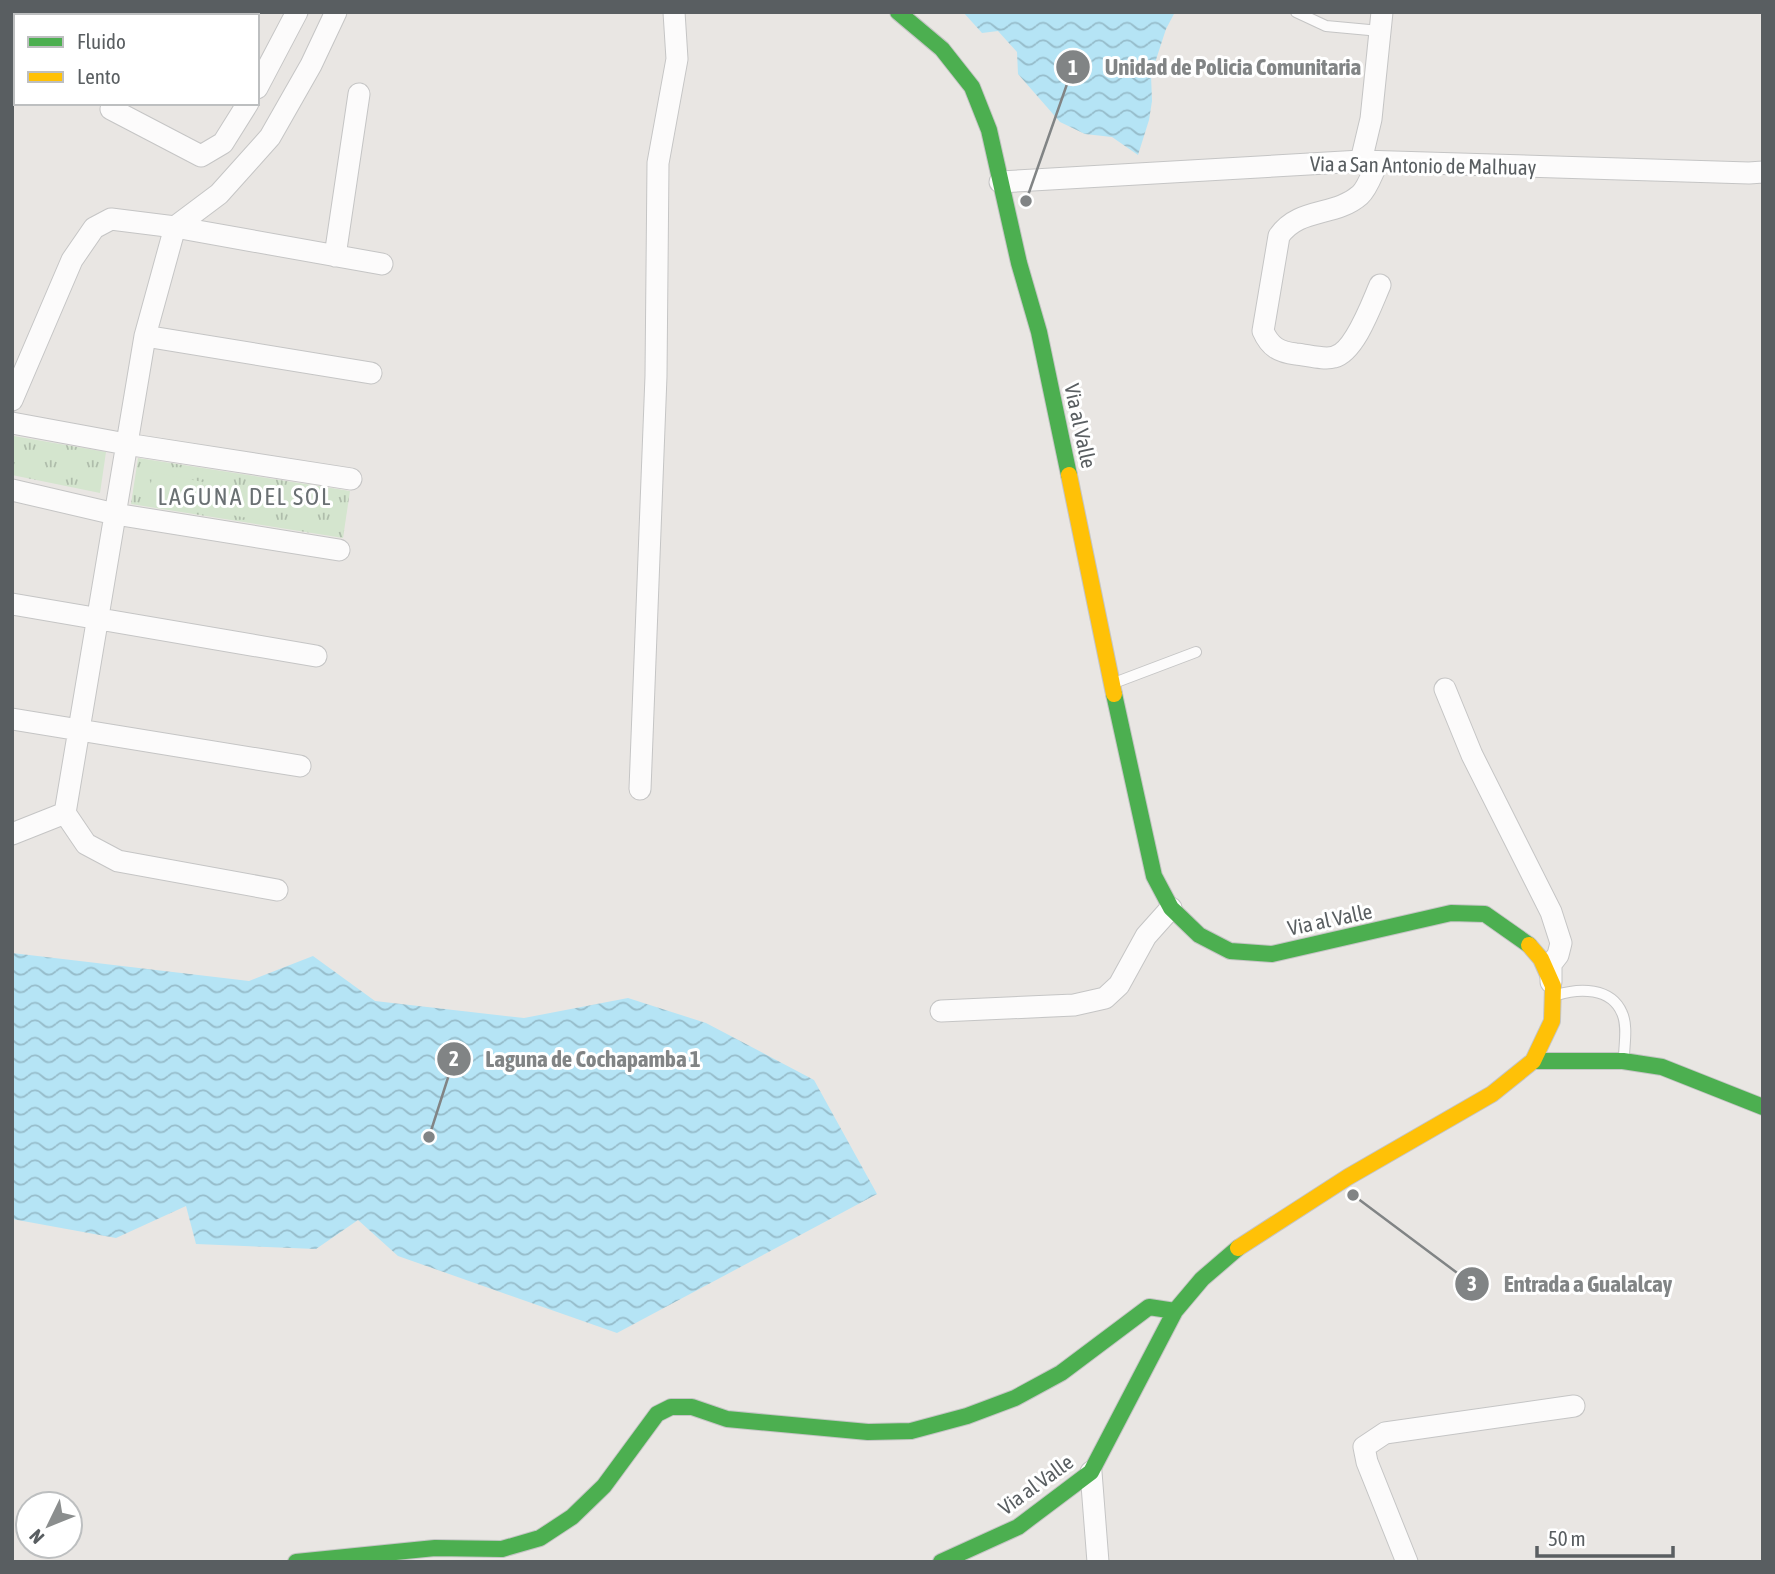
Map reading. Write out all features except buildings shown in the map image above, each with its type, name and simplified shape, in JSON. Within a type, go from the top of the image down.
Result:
[{"type":"main road","name":"Via al Valle","points":[[898,12],[942,49],[972,87],[989,130],[1019,263],[1039,332],[1154,876],[1171,908],[1199,935],[1230,951],[1272,954],[1451,913],[1485,914],[1525,940],[1541,960],[1552,989],[1552,1021],[1533,1061],[1492,1094],[1348,1177],[1241,1245],[1202,1279],[1175,1311],[1091,1472],[1018,1527],[941,1562]]},
{"type":"main road","points":[[1533,1061],[1623,1061],[1662,1067],[1763,1107]]},
{"type":"main road","points":[[296,1562],[435,1548],[502,1549],[540,1538],[572,1517],[604,1486],[657,1414],[671,1406],[692,1407],[727,1419],[868,1432],[911,1431],[967,1416],[1015,1398],[1061,1373],[1149,1307],[1175,1311]]},
{"type":"street","points":[[259,81],[297,12]]},
{"type":"street","points":[[277,890],[118,861],[86,844],[65,813],[145,336],[175,227],[219,194],[270,138],[311,65],[336,12]]},
{"type":"street","points":[[640,789],[656,376],[658,163],[677,59],[674,12]]},
{"type":"street","points":[[1380,285],[1361,328],[1347,349],[1334,357],[1284,353],[1269,345],[1263,331],[1279,236],[1287,224],[1311,214],[1332,211],[1361,194],[1370,161],[1371,119],[1381,21]]},
{"type":"street","points":[[335,256],[359,94]]},
{"type":"street","points":[[111,108],[201,156],[223,144],[247,105]]},
{"type":"street","name":"Via a San Antonio de Malhuay","points":[[1000,181],[1370,161],[1763,172]]},
{"type":"street","points":[[12,400],[72,260],[94,228],[111,219],[175,227],[382,264]]},
{"type":"street","points":[[145,336],[371,373]]},
{"type":"street","points":[[12,423],[351,479]]},
{"type":"street","points":[[12,490],[115,514],[339,550]]},
{"type":"street","points":[[12,604],[316,656]]},
{"type":"street","points":[[1444,689],[1472,755],[1551,912],[1561,943],[1558,955],[1551,964],[1552,989]]},
{"type":"street","points":[[12,719],[300,766]]},
{"type":"street","points":[[12,834],[65,813]]},
{"type":"street","points":[[941,1011],[1074,1005],[1105,998],[1118,985],[1146,936],[1171,908]]},
{"type":"street","points":[[1407,1562],[1367,1462],[1364,1447],[1385,1433],[1574,1406]]},
{"type":"street","points":[[1091,1472],[1098,1562]]},
{"type":"lane","points":[[1296,12],[1326,26],[1381,21]]},
{"type":"lane","points":[[1112,684],[1196,652]]},
{"type":"lane","points":[[1552,989],[1576,989],[1601,994],[1615,1003],[1625,1023],[1623,1061]]},
{"type":"green space","points":[[14,436],[106,452],[100,493],[12,475]]},
{"type":"green space","points":[[138,458],[350,491],[343,538],[131,504]]},
{"type":"green space","points":[[153,472],[203,482],[198,509],[148,499]]},
{"type":"green space","points":[[214,483],[264,493],[259,520],[209,511]]},
{"type":"water","points":[[963,12],[1175,12],[1166,29],[1151,75],[1152,101],[1149,120],[1138,155],[1112,137],[1085,134],[1060,122],[1018,74],[1017,52],[998,31],[982,33]]},
{"type":"water","points":[[12,953],[249,981],[313,956],[375,1001],[524,1018],[628,998],[706,1023],[814,1080],[877,1194],[617,1333],[398,1256],[358,1220],[316,1249],[196,1244],[186,1206],[116,1238],[12,1219]]},
{"type":"traffic: fast","points":[[898,12],[942,49],[972,87],[989,130],[1019,263],[1039,332],[1069,475]]},
{"type":"traffic: fast","points":[[1114,694],[1154,876],[1171,908],[1199,935],[1230,951],[1272,954],[1451,913],[1485,914],[1529,945]]},
{"type":"traffic: fast","points":[[1533,1061],[1623,1061],[1662,1067],[1763,1107]]},
{"type":"traffic: fast","points":[[941,1562],[1018,1527],[1091,1472],[1175,1311],[1202,1279],[1238,1248]]},
{"type":"traffic: fast","points":[[296,1562],[435,1548],[502,1549],[540,1538],[572,1517],[604,1486],[657,1414],[671,1407],[692,1407],[727,1419],[868,1432],[911,1431],[967,1416],[1015,1398],[1061,1373],[1149,1307],[1175,1311]]},
{"type":"traffic: slow","points":[[1069,475],[1114,694]]},
{"type":"traffic: slow","points":[[1238,1248],[1348,1177],[1492,1094],[1533,1061],[1552,1021],[1553,986],[1541,959],[1529,945]]},
{"type":"place","name":"Unidad de Policia Comunitaria","points":[[1026,201]]},
{"type":"place","name":"Laguna de Cochapamba 1","points":[[429,1137]]},
{"type":"place","name":"Entrada a Gualalcay","points":[[1353,1195]]},
{"type":"district","name":"LAGUNA DEL SOL","points":[[245,497]]}]
